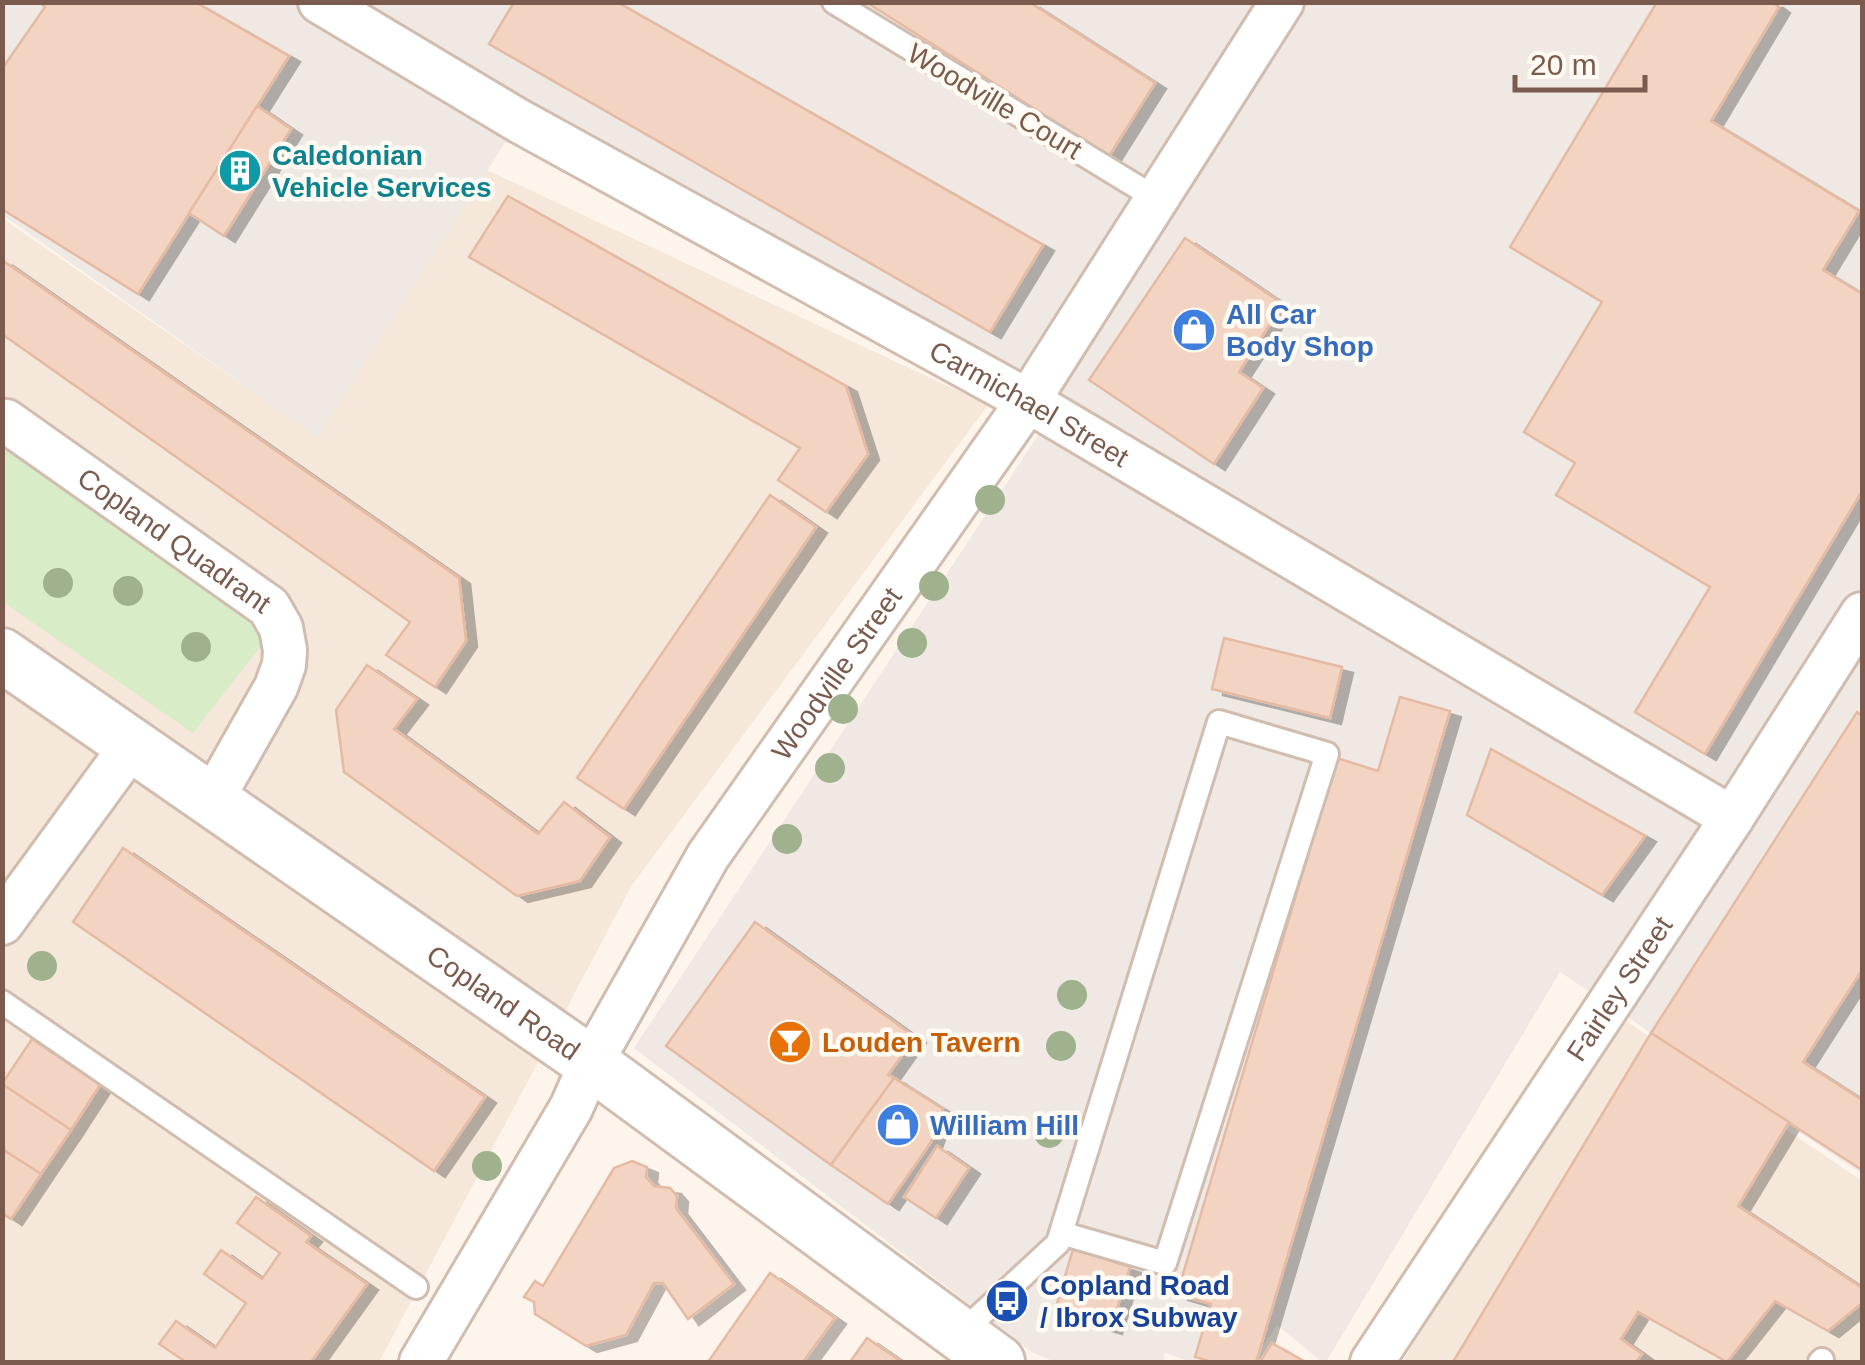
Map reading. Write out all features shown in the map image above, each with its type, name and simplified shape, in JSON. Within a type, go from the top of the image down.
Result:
[{"type":"street","name":"Carmichael Street","points":[[320,2],[518,121],[1028,401],[1732,818]]},
{"type":"street","name":"Woodville Street","points":[[422,1362],[571,1108],[591,1063],[708,856],[1028,401],[1282,2]]},
{"type":"street","name":"Copland Quadrant","points":[[2,425],[6,420],[268,607],[281,628],[284,664],[276,687],[212,800]]},
{"type":"street","name":"Fairley Street","points":[[1372,1362],[1732,818],[1862,614]]},
{"type":"street","name":"Copland Road","points":[[2,655],[591,1063],[978,1349]]},
{"type":"street","points":[[2,924],[132,744]]},
{"type":"lane","name":"Woodville Court","points":[[834,2],[1157,199]]},
{"type":"lane","points":[[978,1349],[1058,1243],[1061,1233],[1219,722],[1328,754],[1165,1263],[1061,1233]]},
{"type":"lane","points":[[2,1002],[416,1287]]},
{"type":"shaded area","points":[[3,3],[1862,3],[1862,1174],[1560,972],[1326,1362],[1277,1325],[1252,1362],[1192,1362],[1165,1353],[1163,1362],[1056,1362],[1033,1353],[634,1048],[1058,405],[519,121],[317,437],[3,215]]},
{"type":"shaded area","points":[[487,170],[988,405],[632,885],[379,1362],[3,1362],[2,218],[317,436]]},
{"type":"shaded area","points":[[1620,1017],[1862,1181],[1862,1362],[1402,1362]]},
{"type":"green space","points":[[10,437],[268,637],[193,733],[3,602],[2,446]]},
{"type":"building","points":[[39,2],[195,2],[289,56],[138,294],[2,209],[2,69],[45,7]]},
{"type":"building","points":[[514,2],[617,2],[1043,245],[990,332],[489,44]]},
{"type":"building","points":[[866,2],[1029,2],[1155,83],[1109,156]]},
{"type":"building","points":[[1657,2],[1772,2],[1779,7],[1711,121],[1859,211],[1823,270],[1862,294],[1862,491],[1705,754],[1635,712],[1710,587],[1556,495],[1575,463],[1524,432],[1602,302],[1510,247]]},
{"type":"building","name":"Caledonian Vehicle Services","points":[[257,106],[291,129],[224,236],[189,213]]},
{"type":"building","points":[[508,196],[846,386],[868,454],[826,512],[778,480],[800,448],[469,257]]},
{"type":"building","name":"All Car Body Shop","points":[[1185,238],[1283,304],[1239,372],[1263,388],[1214,464],[1089,380]]},
{"type":"building","points":[[2,260],[459,578],[466,641],[435,687],[386,655],[410,622],[2,334]]},
{"type":"building","points":[[770,495],[816,527],[624,809],[577,778]]},
{"type":"building","points":[[1224,638],[1342,667],[1330,718],[1212,689]]},
{"type":"building","points":[[367,665],[417,699],[394,729],[538,834],[564,802],[610,837],[580,881],[517,896],[344,772],[336,710]]},
{"type":"building","points":[[1400,697],[1450,711],[1256,1362],[1212,1362],[1195,1357],[1211,1304],[1177,1294],[1337,758],[1378,771]]},
{"type":"building","points":[[1857,712],[1862,716],[1862,970],[1803,1062],[1862,1100],[1862,1170],[1651,1033]]},
{"type":"building","points":[[1491,749],[1645,836],[1602,895],[1467,815]]},
{"type":"building","points":[[123,848],[485,1097],[434,1171],[73,922]]},
{"type":"building","name":"Louden Tavern","points":[[755,922],[915,1037],[888,1075],[894,1078],[831,1165],[666,1046]]},
{"type":"building","points":[[1651,1033],[1789,1122],[1738,1206],[1862,1288],[1862,1303],[1828,1331],[1775,1301],[1727,1362],[1638,1312],[1621,1339],[1642,1354],[1636,1362],[1453,1362]]},
{"type":"building","points":[[32,1039],[100,1085],[71,1130],[2,1084]]},
{"type":"building","name":"William Hill","points":[[894,1078],[943,1109],[931,1142],[888,1204],[831,1165]]},
{"type":"building","points":[[2,1084],[71,1130],[41,1174],[2,1149]]},
{"type":"building","points":[[937,1146],[969,1168],[936,1218],[904,1197]]},
{"type":"building","points":[[2,1149],[41,1174],[11,1219],[2,1213]]},
{"type":"building","points":[[632,1161],[647,1167],[646,1177],[654,1186],[670,1188],[677,1196],[676,1208],[734,1284],[688,1319],[663,1283],[654,1283],[626,1335],[586,1346],[535,1314],[534,1302],[524,1297],[535,1281],[543,1286],[614,1168]]},
{"type":"building","points":[[256,1197],[311,1236],[306,1242],[367,1284],[311,1362],[186,1362],[159,1344],[176,1321],[215,1348],[246,1303],[204,1274],[221,1250],[262,1279],[280,1253],[237,1223]]},
{"type":"building","points":[[1073,1249],[1130,1267],[1111,1328],[1055,1311]]},
{"type":"building","points":[[770,1273],[835,1318],[803,1362],[708,1362]]},
{"type":"building","points":[[867,1338],[902,1362],[850,1362]]},
{"type":"building","points":[[1272,1343],[1305,1362],[1260,1362]]},
{"type":"place","name":"Caledonian Vehicle Services","points":[[240,171]]},
{"type":"place","name":"All Car Body Shop","points":[[1194,330]]},
{"type":"place","name":"Louden Tavern","points":[[790,1042]]},
{"type":"place","name":"William Hill","points":[[898,1125]]},
{"type":"place","name":"Copland Road / Ibrox Subway","points":[[1007,1301]]}]
